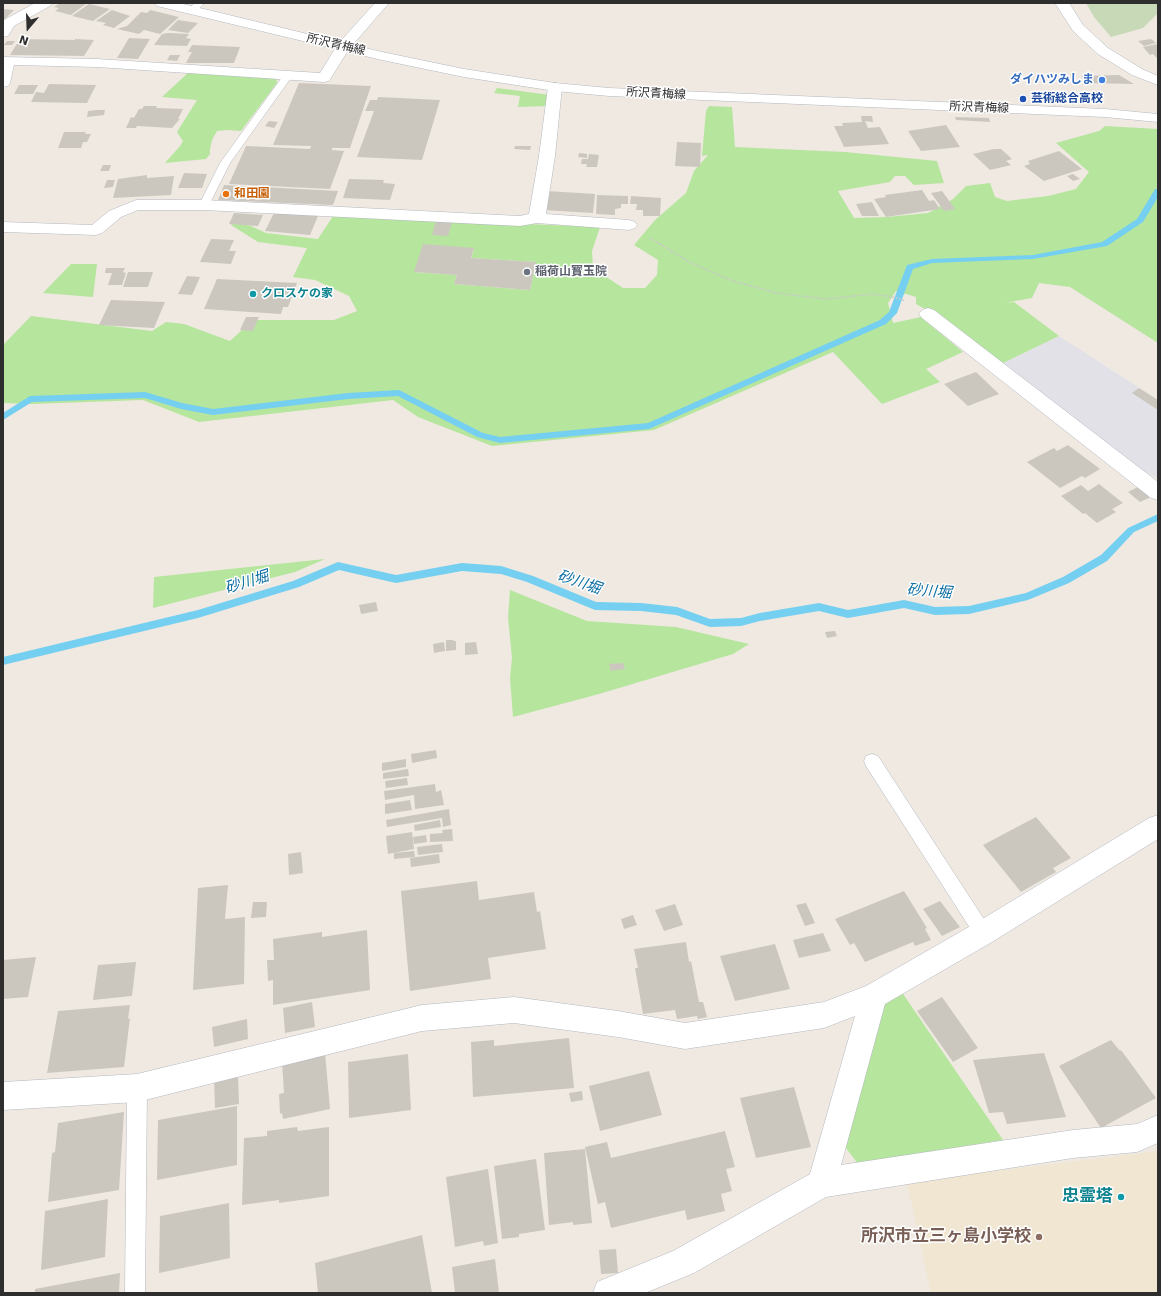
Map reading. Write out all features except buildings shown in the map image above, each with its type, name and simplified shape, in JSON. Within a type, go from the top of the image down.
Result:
[{"type":"street","points":[[3,34],[9,23],[44,3]]},
{"type":"street","name":"所沢青梅線","points":[[162,3],[196,7],[343,47],[464,73],[555,87],[624,93],[1105,113],[1158,118]]},
{"type":"street","points":[[3,83],[6,61],[97,63],[324,78],[343,47],[382,3]]},
{"type":"street","points":[[1062,3],[1078,28],[1103,51],[1137,72],[1158,81]]},
{"type":"street","points":[[537,218],[547,156],[555,87]]},
{"type":"street","points":[[3,227],[96,230],[115,214],[136,205],[204,206],[520,221],[537,218],[629,225]]},
{"type":"street","points":[[928,314],[1158,493]]},
{"type":"street","points":[[3,1096],[138,1088],[422,1018],[514,1010],[618,1024],[685,1036],[824,1015],[874,996],[983,933],[1158,826]]},
{"type":"street","points":[[822,1183],[874,996]]},
{"type":"street","points":[[608,1293],[683,1262],[822,1183],[1073,1144],[1137,1138],[1158,1129]]},
{"type":"lane","points":[[204,206],[225,163],[288,75]]},
{"type":"lane","points":[[872,761],[983,933]]},
{"type":"lane","points":[[135,1293],[138,1088]]},
{"type":"path","points":[[629,225],[691,263],[740,283],[777,293],[824,299],[873,294],[899,298]]},
{"type":"shaded area","points":[[1059,336],[1158,400],[1158,478],[1141,470],[1001,364]]},
{"type":"shaded area","name":"所沢市立三ヶ島小学校","points":[[1158,1151],[1158,1293],[931,1293],[907,1182]]},
{"type":"green space","points":[[1086,3],[1158,3],[1158,13],[1143,28],[1111,37],[1094,17]]},
{"type":"green space","points":[[189,72],[276,78],[277,83],[241,131],[217,131],[212,140],[210,154],[206,159],[165,163],[183,141],[177,132],[197,100],[162,97]]},
{"type":"green space","points":[[497,88],[550,95],[548,106],[518,107],[520,96],[494,93]]},
{"type":"green space","points":[[709,106],[732,107],[735,147],[845,152],[937,161],[944,183],[914,185],[905,176],[895,176],[890,182],[838,191],[854,218],[887,217],[928,213],[953,199],[966,186],[990,183],[995,197],[1007,201],[1048,196],[1076,189],[1089,172],[1056,143],[1099,131],[1105,126],[1158,129],[1158,343],[1070,287],[1039,283],[1032,298],[1004,303],[1014,302],[1059,336],[1001,364],[927,310],[916,304],[916,297],[896,291],[888,303],[893,323],[921,317],[963,352],[926,369],[940,382],[882,404],[833,352],[654,430],[492,446],[418,417],[393,400],[199,422],[143,400],[31,404],[3,403],[3,345],[31,316],[152,331],[166,322],[184,324],[230,341],[253,320],[334,320],[357,311],[349,296],[315,280],[293,277],[307,248],[258,242],[231,225],[234,221],[251,226],[266,233],[318,239],[333,216],[600,227],[592,251],[593,268],[623,288],[645,288],[657,275],[658,260],[634,245],[655,220],[686,193],[694,171],[708,155],[702,156],[706,111]],"holes":[[[474,249],[471,258],[536,262],[530,290],[454,284],[457,275],[414,272]]]},
{"type":"green space","points":[[71,264],[97,264],[93,297],[43,293]]},
{"type":"green space","points":[[325,559],[295,572],[153,608],[154,577]]},
{"type":"green space","points":[[510,590],[587,621],[676,627],[749,644],[733,654],[599,694],[513,717],[510,678],[512,658],[508,618]]},
{"type":"green space","points":[[901,991],[1003,1140],[858,1164],[843,1144],[883,999]]},
{"type":"waterway","points":[[3,417],[30,399],[145,395],[181,406],[213,412],[348,396],[399,393],[480,435],[500,440],[649,426],[883,322],[893,313],[910,267],[932,261],[1033,257],[1104,244],[1140,220],[1158,191]]},
{"type":"waterway","name":"砂川堀","points":[[3,661],[198,614],[296,584],[338,566],[396,579],[462,567],[501,570],[530,579],[595,606],[641,607],[677,611],[710,623],[741,622],[760,617],[819,607],[848,614],[904,604],[935,611],[969,610],[1028,596],[1066,580],[1104,558],[1131,530],[1158,517]]},
{"type":"place","name":"ダイハツみしま","points":[[1102,80]]},
{"type":"place","name":"芸術総合高校","points":[[1023,99]]},
{"type":"place","name":"和田園","points":[[226,194]]},
{"type":"place","name":"稲荷山寳玉院","points":[[527,272]]},
{"type":"place","name":"クロスケの家","points":[[253,294]]},
{"type":"place","name":"忠霊塔","points":[[1121,1197]]},
{"type":"place","name":"所沢市立三ヶ島小学校","points":[[1039,1237]]}]
